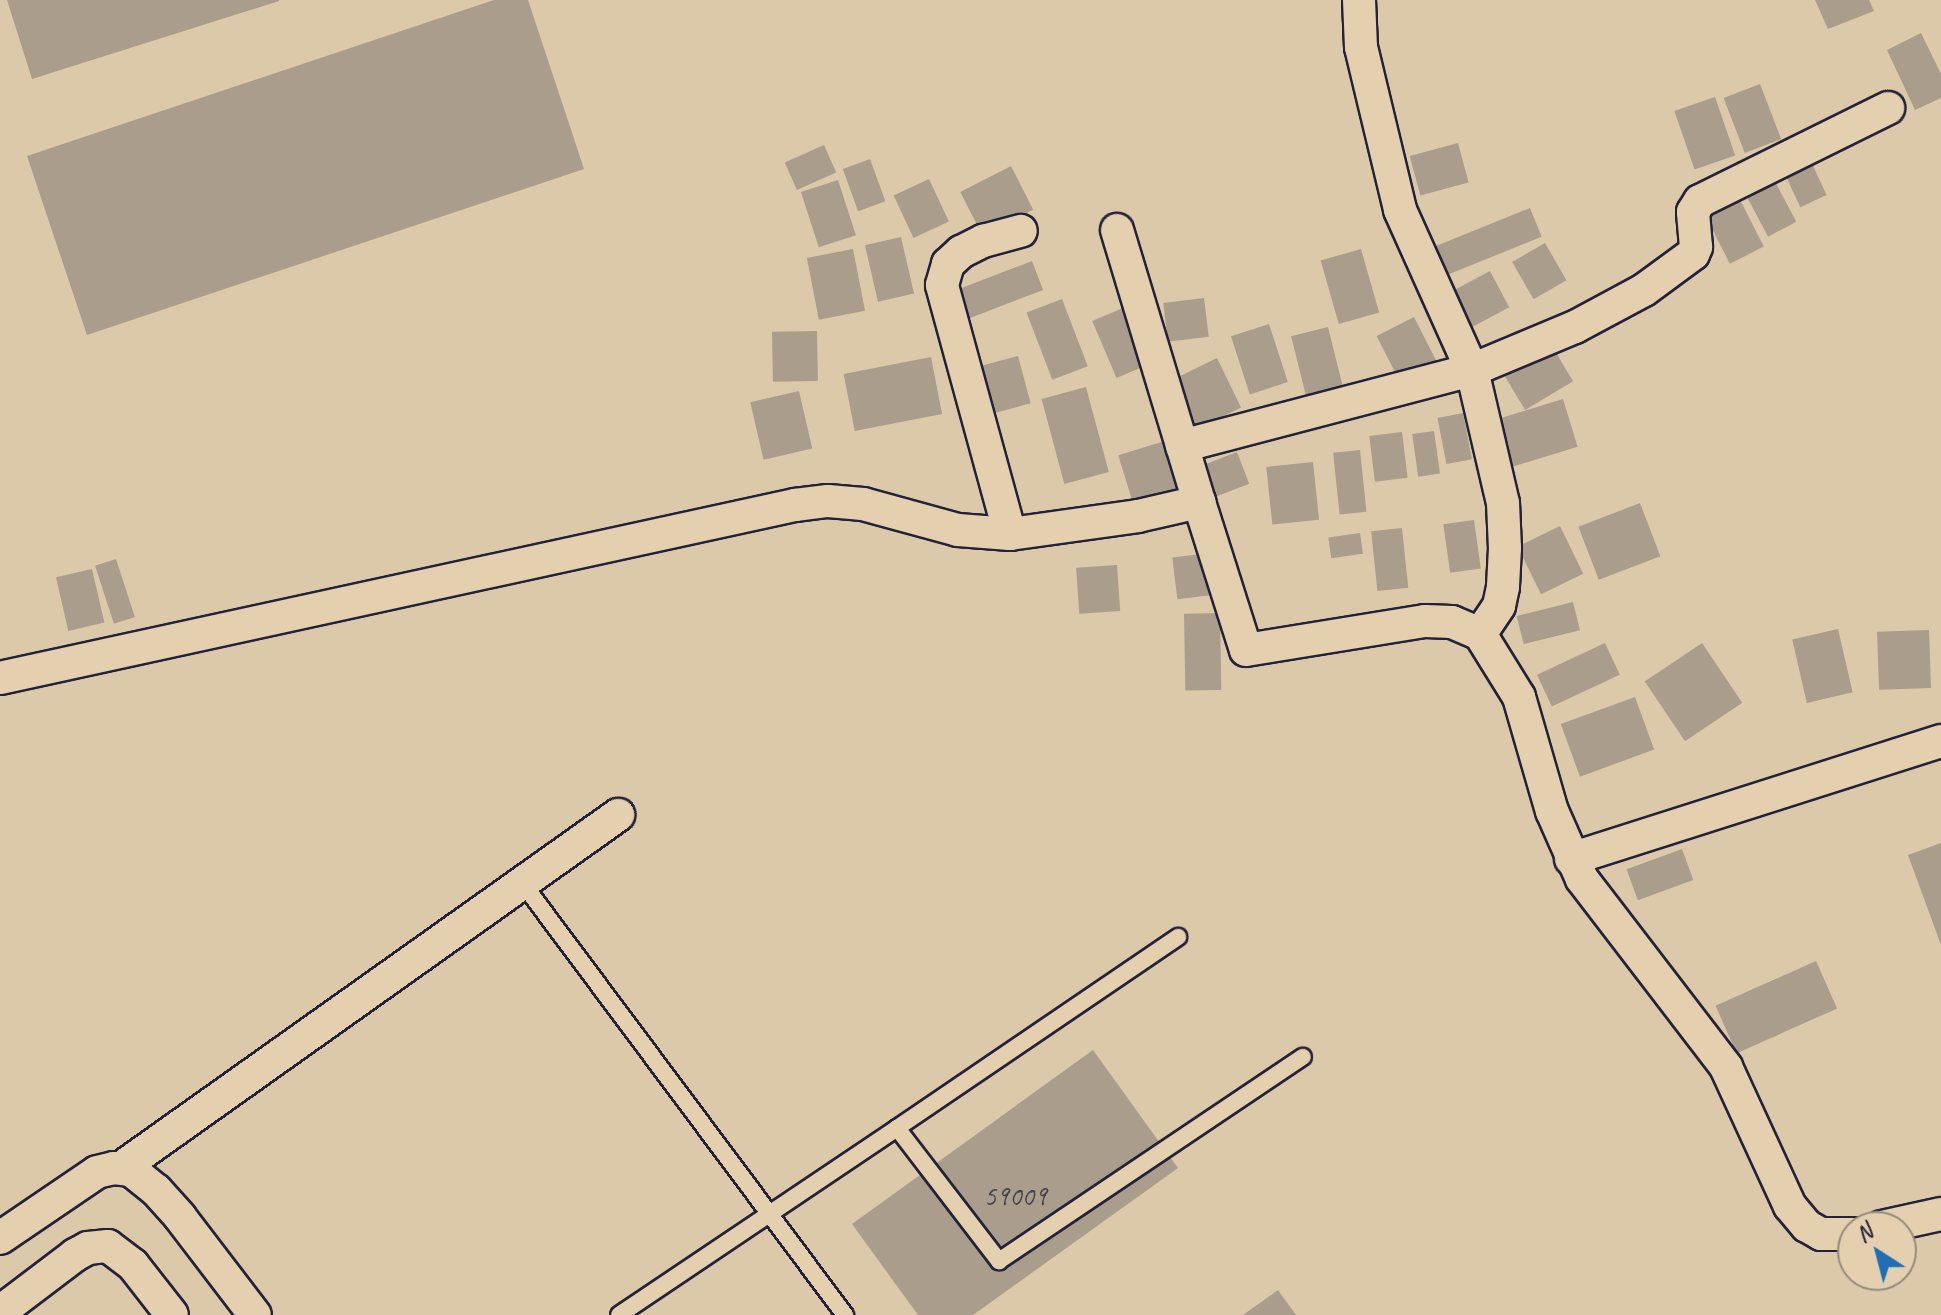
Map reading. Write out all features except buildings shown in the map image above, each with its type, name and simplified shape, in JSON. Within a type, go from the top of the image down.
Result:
[{"type":"street","points":[[1359,0],[1361,47],[1396,197],[1412,240],[1472,370],[1503,503],[1503,587],[1499,606],[1480,634]]},
{"type":"street","points":[[1182,446],[1472,370],[1575,327],[1644,290],[1693,254],[1696,247],[1693,212],[1704,198],[1888,108]]},
{"type":"street","points":[[1117,230],[1246,650],[1425,621],[1452,622],[1480,634],[1519,697],[1547,797],[1571,859],[1599,903],[1665,982],[1726,1067],[1790,1206],[1807,1226],[1821,1234],[1837,1234]]},
{"type":"street","points":[[1010,534],[942,285],[948,264],[961,252],[983,241],[1021,231]]},
{"type":"street","points":[[0,678],[795,505],[828,501],[863,504],[958,530],[1010,534],[1138,516],[1199,502]]},
{"type":"street","points":[[1571,859],[1941,741]]},
{"type":"street","points":[[0,1238],[87,1177],[121,1168],[618,815]]},
{"type":"street","points":[[121,1168],[138,1174],[156,1190],[255,1315]]},
{"type":"street","points":[[1917,1219],[1941,1214]]},
{"type":"street","points":[[0,1312],[62,1263],[100,1246],[121,1254],[172,1315]]},
{"type":"lane","points":[[521,881],[845,1315]]},
{"type":"lane","points":[[619,1315],[1178,937]]},
{"type":"lane","points":[[897,1128],[999,1261],[1303,1057]]}]
